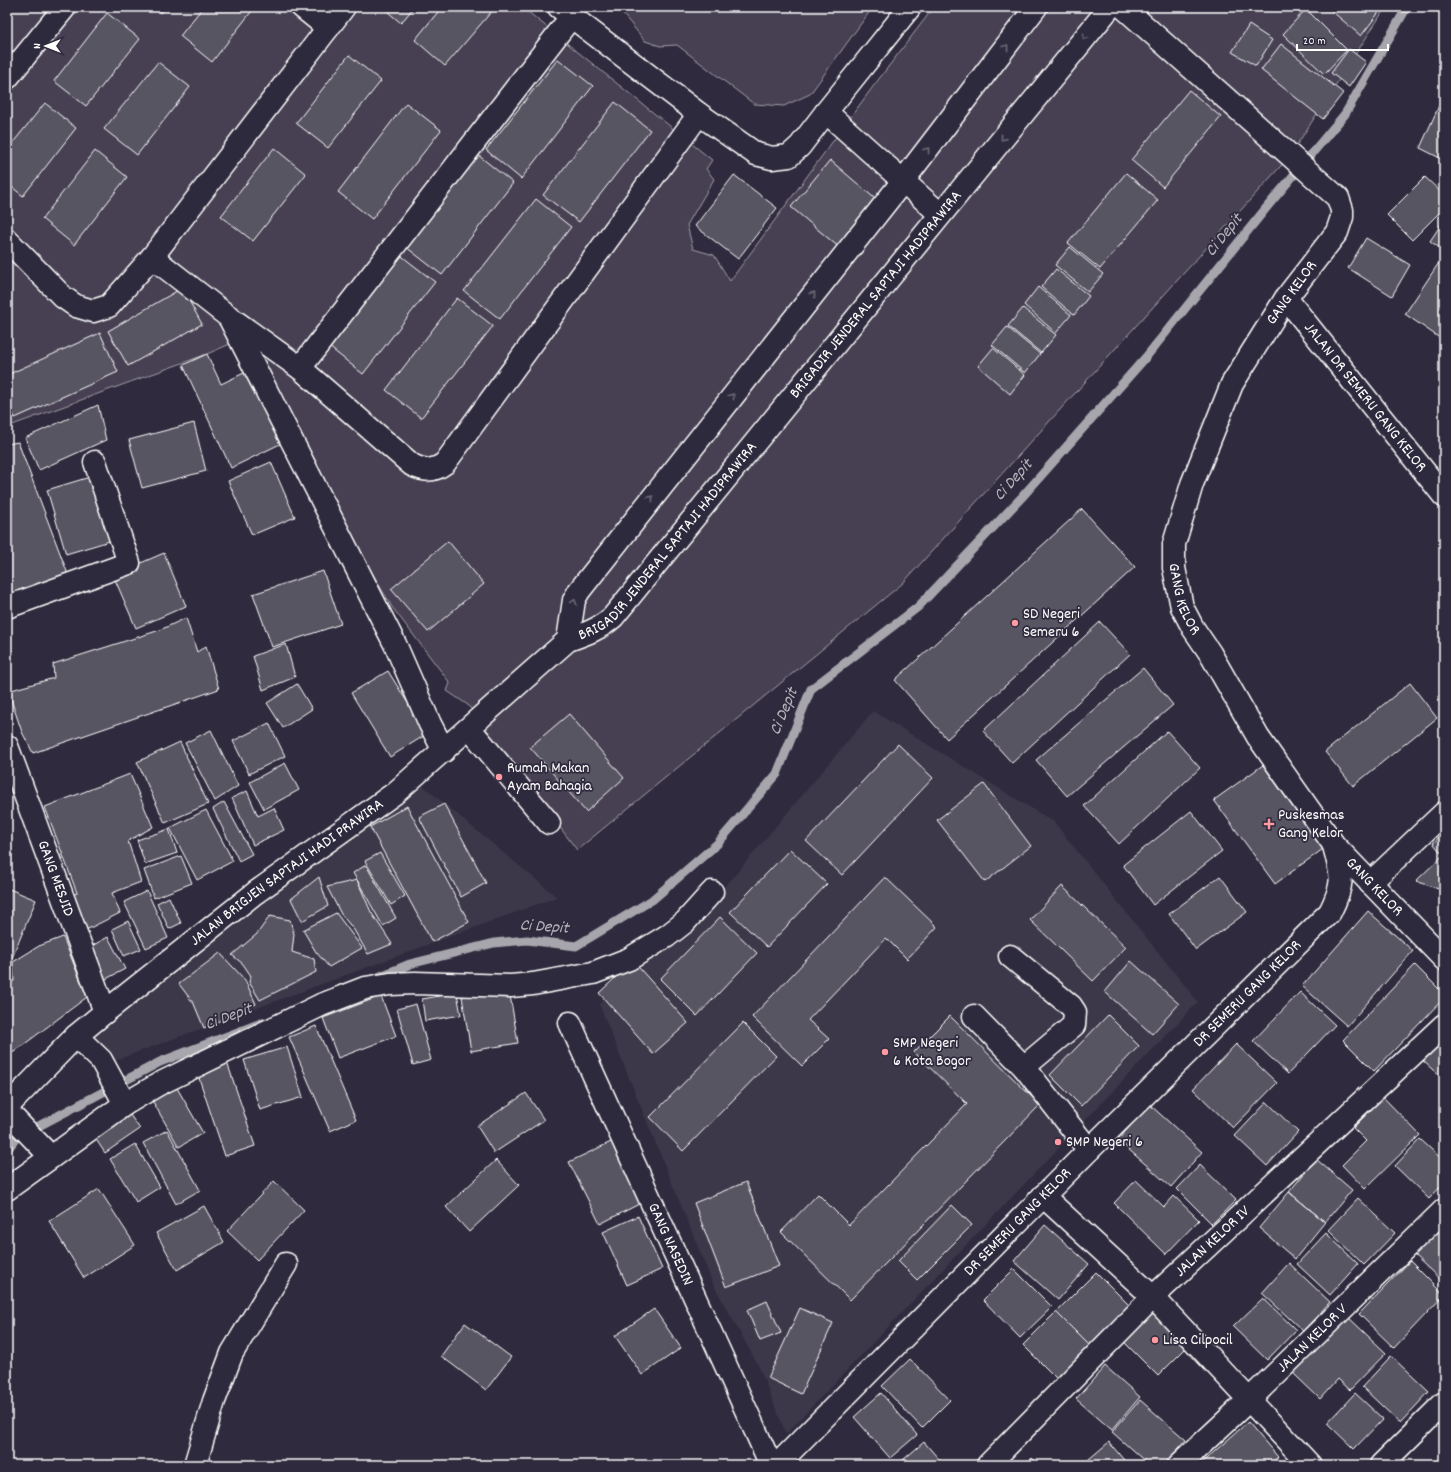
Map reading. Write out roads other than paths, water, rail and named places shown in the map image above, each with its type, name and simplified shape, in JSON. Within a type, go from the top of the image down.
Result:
[{"type":"street","points":[[7,78],[66,7]]},
{"type":"street","points":[[302,7],[328,28]]},
{"type":"street","points":[[7,240],[63,297],[76,306],[93,311],[109,306],[152,257],[344,7]]},
{"type":"street","points":[[300,368],[565,12],[699,114],[756,154],[772,158],[789,156],[800,146],[910,7]]},
{"type":"street","name":"BRIGADIR JENDERAL SAPTAJI HADIPRAWIRA","points":[[1036,7],[903,181],[579,591],[574,600],[568,640],[604,625],[613,617],[1110,7]]},
{"type":"street","name":"GANG KELOR","points":[[1123,7],[1338,198],[1342,210],[1339,228],[1286,298],[1232,384],[1192,484],[1174,544],[1174,568],[1182,607],[1258,737],[1334,844],[1444,959]]},
{"type":"street","points":[[826,112],[940,214]]},
{"type":"street","points":[[152,257],[229,317],[300,368],[412,465],[423,470],[434,470],[445,463],[699,114]]},
{"type":"street","name":"JALAN DR SEMERU GANG KELOR","points":[[1286,298],[1444,496]]},
{"type":"street","points":[[229,317],[395,644],[430,724],[444,751]]},
{"type":"street","points":[[7,607],[129,564],[95,462]]},
{"type":"street","name":"JALAN BRIGJEN SAPTAJI HADI PRAWIRA","points":[[7,1107],[76,1036],[255,893],[395,793],[470,729],[568,640]]},
{"type":"street","points":[[470,729],[549,823]]},
{"type":"street","name":"GANG MESJID","points":[[7,746],[105,1012]]},
{"type":"street","points":[[1370,883],[1444,813]]},
{"type":"street","name":"DR SEMERU GANG KELOR","points":[[777,1465],[1043,1196],[1330,912],[1341,887],[1340,868],[1334,844]]},
{"type":"street","points":[[7,1189],[45,1152],[121,1097],[159,1084],[321,1005],[365,988],[390,984],[415,982],[511,986],[533,984],[593,973],[629,959],[667,936],[685,922],[712,892]]},
{"type":"street","points":[[1010,956],[1071,1006],[1075,1016],[1074,1025],[1024,1067]]},
{"type":"street","points":[[974,1016],[1024,1067],[1090,1150]]},
{"type":"street","name":"GANG NASEDIN","points":[[570,1023],[771,1465]]},
{"type":"street","name":"JALAN KELOR IV","points":[[988,1465],[1153,1297],[1444,1025]]},
{"type":"street","points":[[76,1036],[101,1060],[121,1097]]},
{"type":"street","points":[[7,1111],[45,1152]]},
{"type":"street","points":[[1043,1196],[1153,1297],[1250,1399],[1310,1465]]},
{"type":"street","name":"JALAN KELOR V","points":[[1179,1465],[1250,1399],[1444,1210]]},
{"type":"street","points":[[195,1465],[214,1400],[232,1353],[286,1264]]},
{"type":"street","points":[[1381,1465],[1444,1403]]},
{"type":"waterway","name":"Ci Depit","points":[[376,978],[410,964],[494,943],[527,940],[576,946],[652,900],[717,844],[777,774],[811,689],[918,607],[1022,497],[1146,357],[1267,207],[1345,114],[1407,7]]},
{"type":"waterway","name":"Ci Depit","points":[[7,1150],[16,1138],[160,1062],[264,1022]]},
{"type":"place","name":"SD Negeri Semeru 6","points":[[1015,623]]},
{"type":"place","name":"Rumah Makan Ayam Bahagia","points":[[499,777]]},
{"type":"place","name":"Puskesmas Gang Kelor","points":[[1269,824]]},
{"type":"place","name":"SMP Negeri 6 Kota Bogor","points":[[885,1052]]},
{"type":"place","name":"SMP Negeri 6","points":[[1058,1142]]},
{"type":"place","name":"Lisa Cilpocil","points":[[1155,1340]]}]
